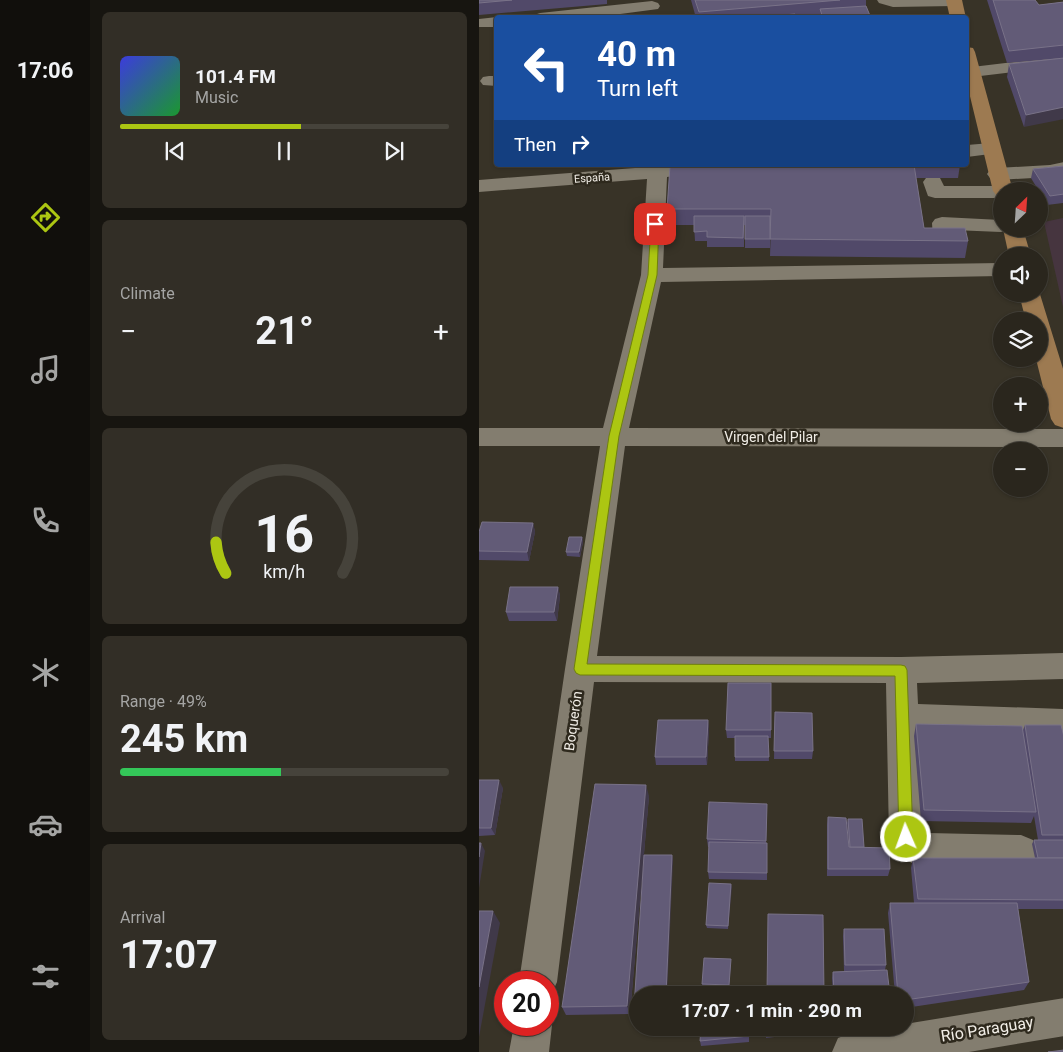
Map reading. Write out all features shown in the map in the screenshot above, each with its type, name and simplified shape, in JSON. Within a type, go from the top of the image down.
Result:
[{"type":"main road","points":[[954,0],[957,15]]},
{"type":"main road","points":[[969,60],[1000,182]]},
{"type":"main road","points":[[1048,362],[1063,419]]},
{"type":"street","points":[[885,0],[893,2],[954,0]]},
{"type":"street","points":[[574,15],[652,8]]},
{"type":"street","points":[[972,72],[1063,60]]},
{"type":"street","points":[[969,151],[991,149]]},
{"type":"street","points":[[1014,182],[1063,168]]},
{"type":"street","name":"España","points":[[479,186],[658,169],[696,170]]},
{"type":"street","name":"Boquerón","points":[[540,971],[580,669],[614,436],[652,275],[658,169]]},
{"type":"street","points":[[993,186],[934,187],[943,231],[993,227]]},
{"type":"street","points":[[652,275],[993,270]]},
{"type":"street","name":"Virgen del Pilar","points":[[479,436],[1063,438]]},
{"type":"street","points":[[580,669],[901,670],[1063,666]]},
{"type":"street","points":[[901,670],[906,837],[921,850],[1021,852]]},
{"type":"street","points":[[903,718],[1063,722]]},
{"type":"street","name":"Río Paraguay","points":[[852,1052],[1063,1017]]},
{"type":"street","points":[[529,1052],[531,1036]]},
{"type":"shaded area","points":[[1064,218],[1063,307],[1048,238],[1048,221]]},
{"type":"building","points":[[479,0],[512,0],[479,3]]},
{"type":"building","points":[[695,0],[840,0],[699,12]]},
{"type":"building","points":[[993,0],[1035,0],[1039,5],[1064,2],[1064,45],[1009,51]]},
{"type":"building","points":[[866,6],[870,15],[822,15],[820,9]]},
{"type":"building","points":[[1064,58],[1064,107],[1026,115],[1009,64]]},
{"type":"building","points":[[1064,166],[1064,194],[1050,196],[1048,193],[1048,182],[1041,182],[1033,169]]},
{"type":"building","points":[[670,167],[914,167],[924,228],[965,228],[968,241],[770,239],[771,209],[667,209]]},
{"type":"building","points":[[694,216],[744,216],[743,238],[707,237],[707,231],[694,232]]},
{"type":"building","points":[[745,216],[770,216],[770,239],[745,239]]},
{"type":"building","points":[[482,522],[533,523],[527,552],[479,551],[479,532]]},
{"type":"building","points":[[569,537],[582,537],[579,552],[566,552]]},
{"type":"building","points":[[510,587],[558,587],[554,612],[506,612]]},
{"type":"building","points":[[728,683],[771,683],[771,730],[726,730]]},
{"type":"building","points":[[775,712],[812,713],[813,751],[774,751]]},
{"type":"building","points":[[658,720],[708,720],[706,757],[655,757]]},
{"type":"building","points":[[916,724],[1022,726],[1036,812],[924,810]]},
{"type":"building","points":[[1025,725],[1061,725],[1064,737],[1064,835],[1042,835]]},
{"type":"building","points":[[735,736],[768,736],[769,757],[735,757]]},
{"type":"building","points":[[479,780],[499,780],[491,828],[479,828]]},
{"type":"building","points":[[595,784],[646,785],[627,1006],[562,1007]]},
{"type":"building","points":[[709,802],[767,804],[766,841],[707,839]]},
{"type":"building","points":[[828,817],[846,818],[849,847],[889,848],[890,869],[828,869]]},
{"type":"building","points":[[848,819],[862,819],[864,847],[850,847]]},
{"type":"building","points":[[1034,840],[1064,840],[1064,858],[1038,858]]},
{"type":"building","points":[[709,842],[767,843],[767,873],[708,872]]},
{"type":"building","points":[[644,855],[672,855],[666,986],[635,986]]},
{"type":"building","points":[[913,858],[1064,858],[1064,900],[918,899]]},
{"type":"building","points":[[709,883],[731,884],[728,926],[706,925]]},
{"type":"building","points":[[890,903],[1017,903],[1029,982],[914,999],[914,986],[897,986]]},
{"type":"building","points":[[479,911],[493,911],[479,987]]},
{"type":"building","points":[[768,914],[823,915],[824,986],[767,986]]},
{"type":"building","points":[[844,929],[884,929],[886,965],[845,965]]},
{"type":"building","points":[[704,958],[731,959],[729,985],[702,984]]},
{"type":"building","points":[[887,970],[889,986],[834,986],[833,972]]},
{"type":"building","points":[[700,1036],[749,1036],[700,1041]]},
{"type":"building","points":[[1064,1050],[1064,1052],[1048,1052]]},
{"type":"route","points":[[655,224],[652,275],[614,436],[580,669],[901,670],[906,837]]}]
